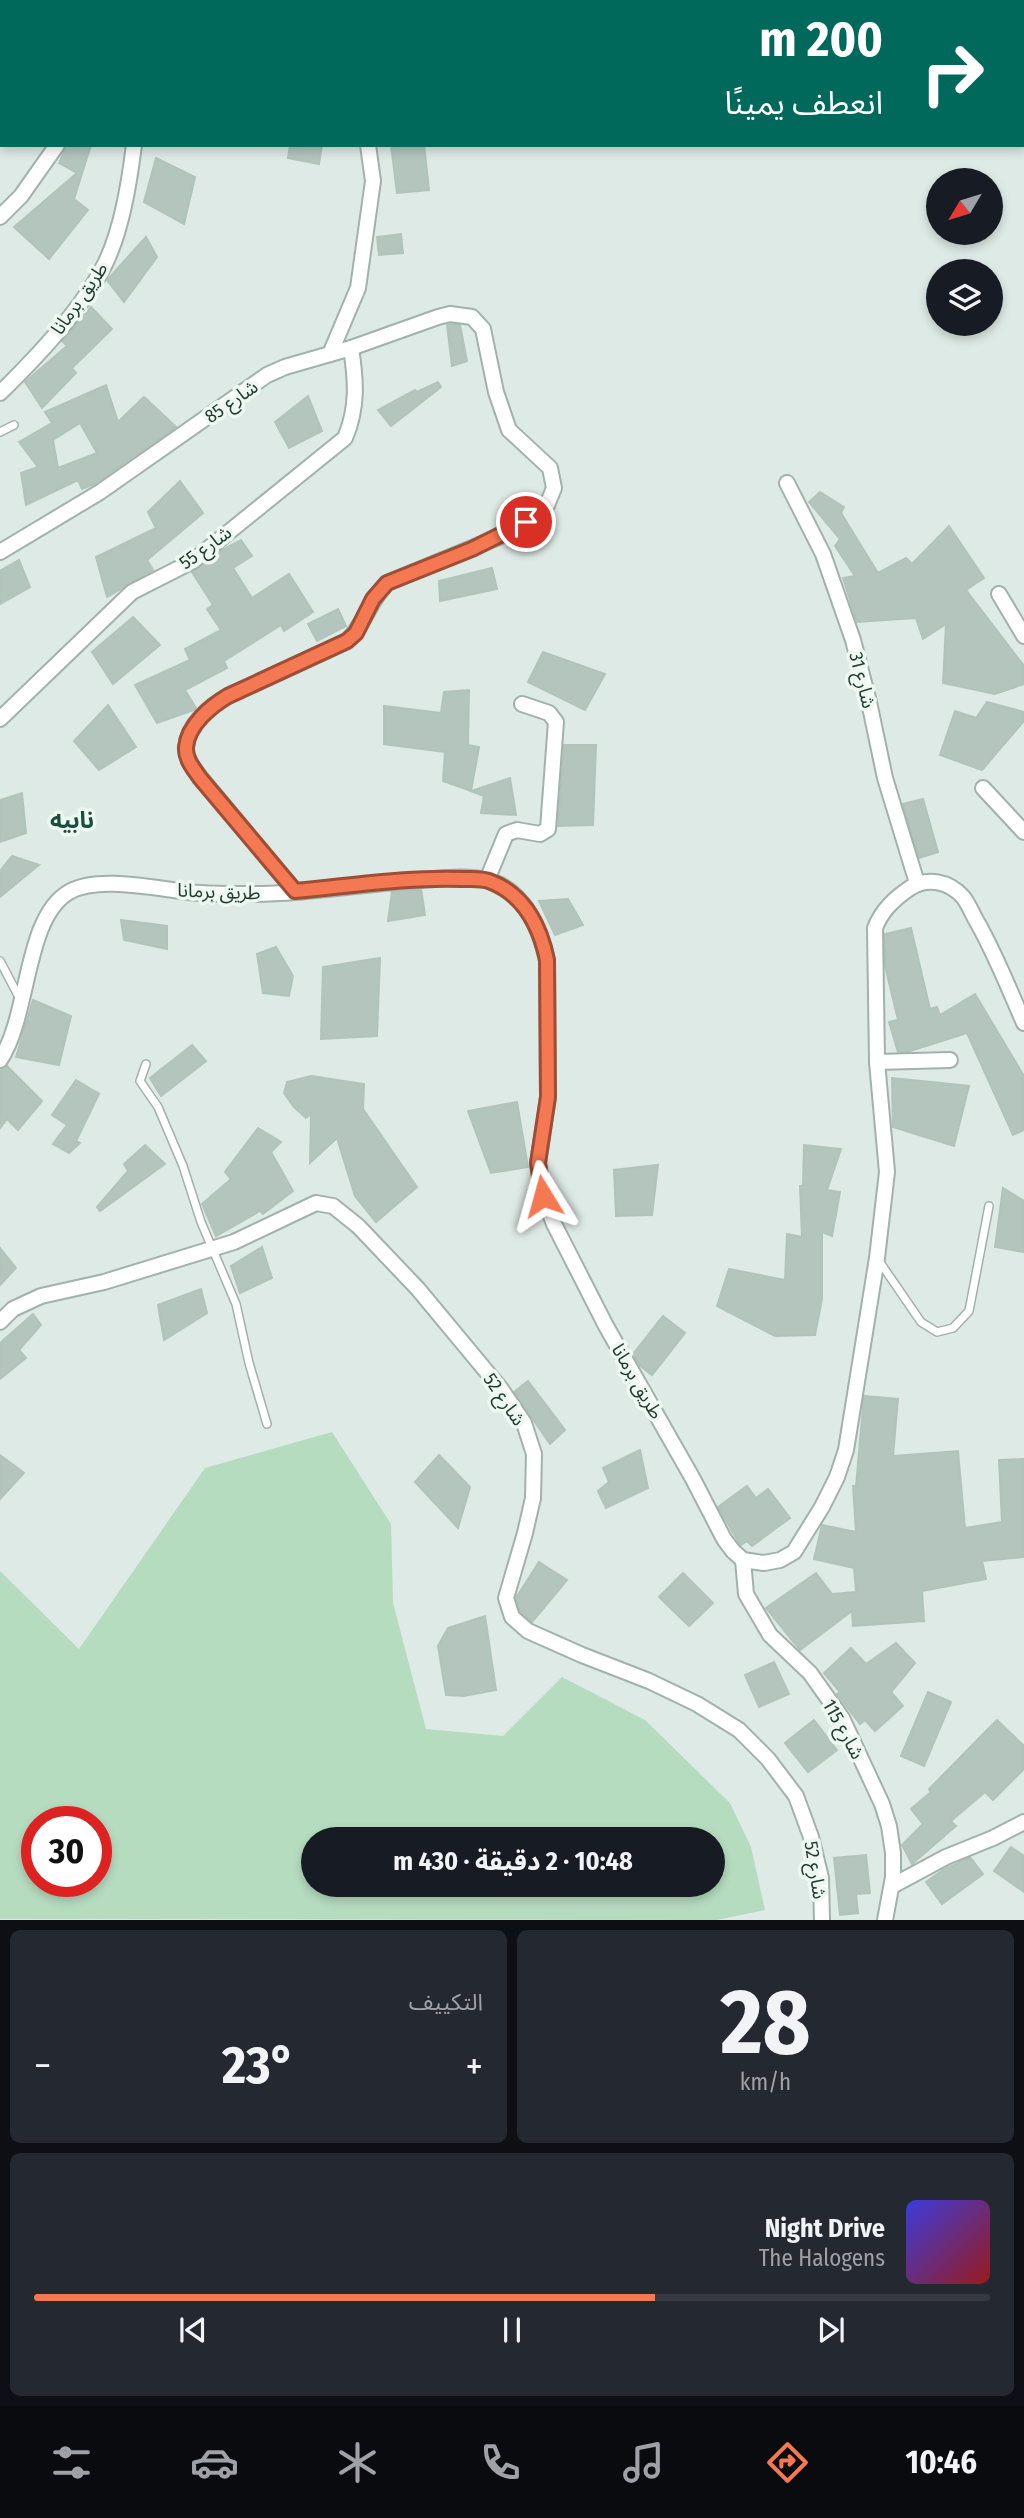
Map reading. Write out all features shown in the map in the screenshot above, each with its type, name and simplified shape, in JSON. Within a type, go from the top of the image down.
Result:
[{"type":"street","points":[[0,217],[21,196],[57,147]]},
{"type":"street","name":"طريق برمانا","points":[[0,393],[50,340],[86,295],[105,264],[129,184],[134,147]]},
{"type":"street","points":[[330,354],[358,288],[373,181],[368,147]]},
{"type":"street","name":"شارع 85","points":[[0,552],[100,492],[267,375],[450,314],[472,317],[483,329],[496,392],[509,430],[551,468],[554,488],[547,505],[540,514],[513,531],[387,583],[373,599],[356,633],[347,641],[212,706],[201,717],[186,747],[188,760],[200,778],[295,891]]},
{"type":"street","name":"شارع 55","points":[[3,715],[132,592],[193,561],[345,439],[356,399],[351,348]]},
{"type":"street","name":"شارع 31","points":[[787,483],[822,554],[853,640],[885,778],[917,883]]},
{"type":"street","points":[[999,594],[1024,636]]},
{"type":"street","points":[[487,880],[506,834],[517,830],[540,834],[548,829],[556,722],[549,713],[522,704]]},
{"type":"street","points":[[983,788],[1024,832]]},
{"type":"street","name":"طريق برمانا","points":[[0,1060],[8,1049],[23,1005],[35,950],[49,910],[69,892],[82,886],[110,884],[239,894],[447,878],[487,880],[506,890],[524,905],[542,938],[547,960],[548,1097],[538,1163],[543,1196],[554,1224],[606,1326],[724,1539],[743,1560]]},
{"type":"street","points":[[743,1560],[764,1563],[780,1560],[794,1552],[808,1533],[837,1477],[846,1450],[877,1258],[887,1172],[877,1062],[875,928],[890,904],[917,883],[929,881],[949,886],[963,897],[1024,1023]]},
{"type":"street","points":[[877,1062],[950,1060]]},
{"type":"street","name":"شارع 52","points":[[0,1322],[13,1309],[55,1291],[104,1282],[234,1242],[316,1203],[333,1206],[358,1226],[418,1289],[501,1389],[524,1423],[534,1454],[533,1498],[506,1598],[512,1617],[528,1631],[582,1656],[649,1681],[696,1704],[739,1730],[768,1759],[796,1796],[811,1837],[821,1878],[822,1920]]},
{"type":"street","name":"شارع 115","points":[[743,1560],[746,1594],[770,1635],[810,1673],[842,1718],[882,1804],[893,1853],[892,1886],[885,1920]]},
{"type":"street","points":[[892,1886],[946,1857],[1024,1822]]},
{"type":"lane","points":[[0,432],[14,425]]},
{"type":"lane","points":[[0,961],[23,1005]]},
{"type":"lane","points":[[146,1064],[140,1081],[158,1107],[183,1166],[201,1222],[236,1304],[249,1363],[267,1424]]},
{"type":"lane","points":[[877,1258],[921,1322],[937,1332],[953,1328],[969,1311],[989,1206]]},
{"type":"green space","points":[[332,1432],[391,1524],[393,1603],[426,1729],[503,1736],[562,1677],[645,1720],[730,1803],[751,1847],[765,1910],[717,1920],[0,1919],[0,1571],[79,1649],[205,1468]]},
{"type":"building","points":[[66,147],[90,147],[74,199],[88,210],[49,259],[14,227],[77,173],[59,163]]},
{"type":"building","points":[[290,147],[322,147],[319,164],[288,158]]},
{"type":"building","points":[[391,147],[424,147],[429,190],[397,193]]},
{"type":"building","points":[[156,158],[195,177],[184,224],[144,202]]},
{"type":"building","points":[[401,234],[403,253],[379,255],[377,237]]},
{"type":"building","points":[[146,237],[157,257],[124,302],[107,280]]},
{"type":"building","points":[[91,307],[112,329],[72,368],[76,373],[42,408],[25,382],[67,346],[62,341]]},
{"type":"building","points":[[447,325],[460,325],[467,361],[452,366]]},
{"type":"building","points":[[438,382],[441,387],[391,426],[378,410],[415,390],[417,392]]},
{"type":"building","points":[[106,385],[118,422],[144,397],[176,427],[94,484],[82,489],[78,480],[26,505],[21,473],[38,467],[19,442],[52,423],[45,412]],"holes":[[[80,423],[97,453],[58,468],[53,440]]]},
{"type":"building","points":[[308,396],[322,431],[289,448],[275,422]]},
{"type":"building","points":[[180,481],[203,513],[147,560],[153,570],[107,597],[96,557],[156,528],[148,512]]},
{"type":"building","points":[[820,492],[844,507],[841,513],[878,573],[906,558],[912,564],[949,526],[984,578],[966,590],[1024,666],[1024,684],[995,694],[943,683],[946,624],[923,639],[916,618],[857,622],[843,578],[855,576],[835,546],[840,539],[809,502]]},
{"type":"building","points":[[241,540],[252,556],[233,568],[252,598],[289,574],[313,612],[284,631],[281,625],[224,661],[227,668],[185,690],[196,708],[194,710],[157,723],[135,685],[190,660],[185,649],[221,630],[207,609],[213,605],[192,572],[220,551]]},
{"type":"building","points":[[19,560],[30,587],[0,604],[0,571]]},
{"type":"building","points":[[492,568],[497,589],[440,601],[439,581]]},
{"type":"building","points":[[338,609],[346,626],[317,641],[308,624]]},
{"type":"building","points":[[133,617],[160,645],[113,684],[92,652]]},
{"type":"building","points":[[543,652],[605,674],[585,710],[528,682]]},
{"type":"building","points":[[469,690],[468,745],[479,747],[471,791],[443,781],[445,752],[384,744],[384,706],[441,713],[444,692]]},
{"type":"building","points":[[987,702],[1024,712],[1024,721],[982,770],[940,755],[955,711],[976,718]]},
{"type":"building","points":[[108,705],[136,747],[99,770],[74,741]]},
{"type":"building","points":[[564,745],[596,745],[593,825],[558,826]]},
{"type":"building","points":[[510,778],[516,815],[481,813],[484,796],[471,791]]},
{"type":"building","points":[[22,793],[26,833],[0,842],[0,800]]},
{"type":"building","points":[[923,799],[938,852],[919,858],[903,804]]},
{"type":"building","points":[[12,856],[39,865],[0,897],[0,871]]},
{"type":"building","points":[[421,889],[425,915],[388,921],[392,892]]},
{"type":"building","points":[[568,899],[583,925],[555,935],[539,901]]},
{"type":"building","points":[[121,920],[167,926],[167,949],[124,940]]},
{"type":"building","points":[[911,928],[930,1009],[937,1007],[940,1015],[975,994],[1024,1076],[1024,1130],[1013,1135],[967,1033],[907,1052],[898,1052],[889,1022],[898,1020],[885,966],[885,934]]},
{"type":"building","points":[[276,947],[293,976],[289,996],[263,993],[257,954]]},
{"type":"building","points":[[380,958],[377,1036],[321,1039],[323,967]]},
{"type":"building","points":[[33,1000],[71,1016],[59,1065],[16,1057]]},
{"type":"building","points":[[192,1045],[206,1061],[161,1096],[150,1078]]},
{"type":"building","points":[[7,1066],[42,1101],[18,1130],[7,1119],[0,1128],[0,1070]]},
{"type":"building","points":[[311,1076],[364,1084],[363,1109],[417,1187],[376,1222],[355,1196],[337,1138],[310,1163],[311,1114],[306,1118],[284,1093],[287,1082]]},
{"type":"building","points":[[892,1078],[969,1086],[954,1146],[893,1127]]},
{"type":"building","points":[[76,1080],[99,1094],[76,1141],[80,1143],[69,1153],[53,1144],[67,1125],[52,1115]]},
{"type":"building","points":[[517,1102],[528,1167],[491,1173],[468,1111]]},
{"type":"building","points":[[258,1128],[281,1142],[271,1152],[293,1191],[263,1214],[260,1211],[216,1236],[202,1204],[231,1179],[225,1172]]},
{"type":"building","points":[[145,1145],[165,1164],[100,1211],[97,1207],[128,1171],[124,1164]]},
{"type":"building","points":[[804,1145],[841,1149],[827,1190],[840,1192],[832,1236],[822,1232],[822,1299],[815,1335],[775,1336],[717,1306],[729,1269],[785,1280],[787,1234],[802,1237],[800,1186],[803,1186]]},
{"type":"building","points":[[658,1165],[652,1215],[616,1216],[614,1170]]},
{"type":"building","points":[[1003,1188],[1024,1201],[1024,1252],[995,1247]]},
{"type":"building","points":[[262,1247],[272,1278],[240,1293],[231,1266]]},
{"type":"building","points":[[0,1248],[16,1268],[0,1285]]},
{"type":"building","points":[[201,1289],[207,1313],[164,1340],[158,1305]]},
{"type":"building","points":[[33,1314],[41,1325],[19,1350],[26,1358],[0,1379],[0,1343]]},
{"type":"building","points":[[663,1316],[685,1333],[652,1375],[639,1365],[633,1354]]},
{"type":"building","points":[[528,1381],[565,1430],[550,1444],[514,1392]]},
{"type":"building","points":[[864,1396],[898,1399],[893,1456],[958,1451],[965,1528],[1002,1522],[999,1460],[1024,1459],[1024,1557],[982,1561],[986,1579],[922,1591],[924,1621],[853,1626],[852,1611],[800,1650],[766,1608],[816,1573],[832,1594],[856,1592],[854,1568],[814,1559],[822,1525],[856,1532],[853,1486],[856,1486]]},
{"type":"building","points":[[640,1450],[648,1488],[606,1508],[598,1491],[609,1482],[603,1468]]},
{"type":"building","points":[[0,1455],[24,1473],[0,1499]]},
{"type":"building","points":[[439,1455],[470,1487],[458,1528],[415,1482]]},
{"type":"building","points":[[747,1486],[756,1498],[768,1489],[790,1518],[752,1546],[747,1541],[741,1545],[739,1543],[718,1507]]},
{"type":"building","points":[[539,1562],[567,1580],[532,1622],[520,1612],[516,1598]]},
{"type":"building","points":[[683,1573],[713,1603],[689,1626],[659,1597]]},
{"type":"building","points":[[485,1616],[496,1690],[464,1696],[446,1695],[438,1646],[448,1628]]},
{"type":"building","points":[[896,1643],[915,1663],[891,1692],[903,1706],[875,1731],[865,1720],[860,1724],[837,1694],[840,1692],[824,1673],[851,1648],[866,1664]]},
{"type":"building","points":[[774,1662],[789,1694],[759,1707],[745,1675]]},
{"type":"building","points":[[928,1692],[951,1702],[924,1766],[901,1756]]},
{"type":"building","points":[[814,1720],[837,1750],[808,1772],[785,1743]]},
{"type":"building","points":[[997,1720],[1024,1746],[1024,1769],[993,1800],[985,1792],[951,1821],[956,1826],[912,1864],[902,1845],[923,1824],[911,1809],[931,1792],[929,1789]]},
{"type":"building","points":[[1011,1847],[1024,1856],[1024,1892],[994,1871]]},
{"type":"building","points":[[866,1855],[870,1893],[856,1894],[858,1913],[840,1915],[834,1858]]},
{"type":"building","points":[[970,1857],[983,1874],[942,1904],[926,1882]]},
{"type":"district","name":"نابيه","points":[[72,820]]},
{"type":"route","points":[[526,522],[513,531],[472,549],[387,583],[373,599],[356,633],[347,641],[212,706],[201,717],[186,747],[188,760],[200,778],[295,891],[447,878],[487,880],[506,890],[524,905],[542,938],[547,960],[548,1097],[538,1163],[543,1196]]}]
